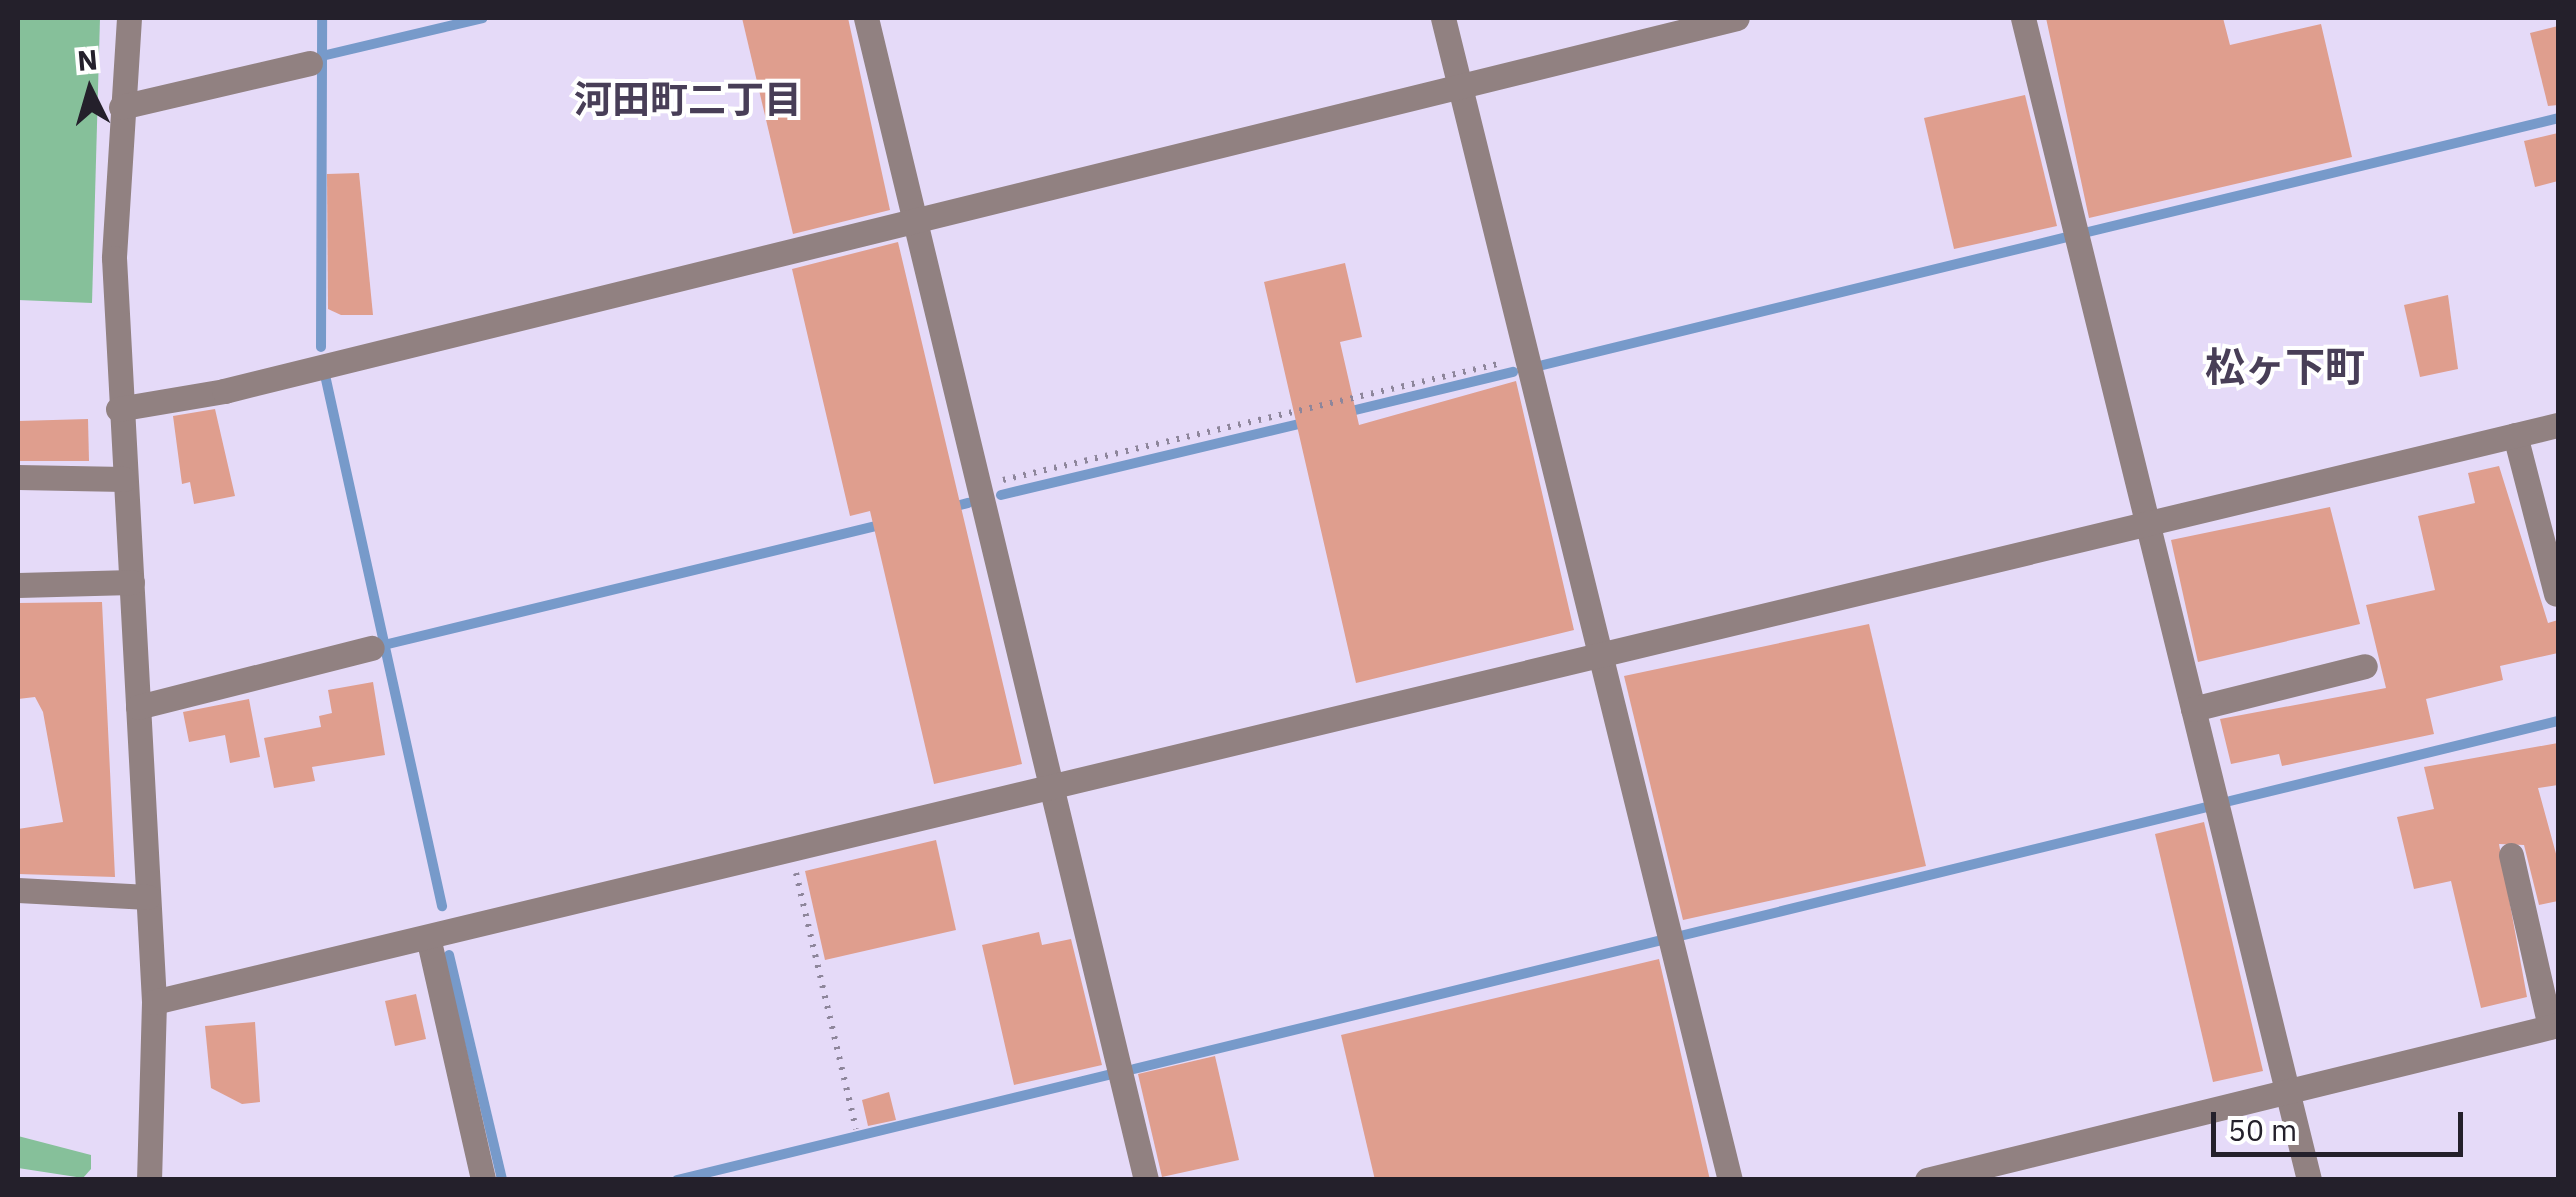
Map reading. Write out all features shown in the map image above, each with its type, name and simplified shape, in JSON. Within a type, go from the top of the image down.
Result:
[{"type":"street","points":[[129,18],[121,106],[118,409],[132,582],[154,1002],[149,1180]]},
{"type":"street","points":[[866,18],[1146,1180]]},
{"type":"street","points":[[1444,18],[1730,1180]]},
{"type":"street","points":[[118,409],[224,390],[913,215],[1736,18]]},
{"type":"street","points":[[2022,18],[2309,1180]]},
{"type":"street","points":[[121,106],[310,62]]},
{"type":"street","points":[[154,1002],[1050,794],[1598,653],[2558,424]]},
{"type":"street","points":[[2515,435],[2556,594]]},
{"type":"street","points":[[18,477],[124,479]]},
{"type":"street","points":[[18,585],[132,582]]},
{"type":"street","points":[[138,707],[372,648]]},
{"type":"street","points":[[2193,709],[2365,666]]},
{"type":"street","points":[[1927,1180],[2554,1026],[2511,855]]},
{"type":"street","points":[[18,890],[148,897]]},
{"type":"street","points":[[428,938],[483,1180]]},
{"type":"path","points":[[978,486],[1526,357]]},
{"type":"path","points":[[792,853],[856,1130]]},
{"type":"green space","points":[[18,18],[100,18],[92,303],[18,300]]},
{"type":"green space","points":[[18,1136],[91,1155],[91,1169],[83,1178],[18,1168]]},
{"type":"building","points":[[742,18],[848,18],[890,210],[793,234]]},
{"type":"building","points":[[2046,18],[2223,18],[2230,45],[2321,24],[2352,157],[2089,218]]},
{"type":"building","points":[[2558,26],[2558,105],[2548,106],[2530,33]]},
{"type":"building","points":[[2025,95],[2057,226],[1954,249],[1924,118]]},
{"type":"building","points":[[2558,133],[2558,181],[2535,187],[2524,141]]},
{"type":"building","points":[[359,173],[373,315],[341,315],[328,309],[327,174]]},
{"type":"building","points":[[898,242],[1022,764],[934,784],[870,511],[850,516],[792,269]]},
{"type":"building","points":[[1345,263],[1362,337],[1340,342],[1359,425],[1516,381],[1574,630],[1356,683],[1264,282]]},
{"type":"building","points":[[2448,295],[2458,369],[2420,377],[2404,305]]},
{"type":"building","points":[[215,409],[235,496],[194,504],[190,482],[182,484],[173,416]]},
{"type":"building","points":[[88,419],[89,461],[18,461],[18,421]]},
{"type":"building","points":[[2499,466],[2548,623],[2558,620],[2558,653],[2500,666],[2503,680],[2426,699],[2434,734],[2282,766],[2279,754],[2231,764],[2220,719],[2386,688],[2366,605],[2435,590],[2418,516],[2475,503],[2468,473]]},
{"type":"building","points":[[2330,507],[2360,624],[2198,662],[2171,540]]},
{"type":"building","points":[[102,602],[115,877],[18,874],[18,829],[63,822],[43,712],[35,697],[18,699],[18,603]]},
{"type":"building","points":[[1869,624],[1926,866],[1683,920],[1624,676]]},
{"type":"building","points":[[373,682],[385,755],[312,767],[315,781],[274,788],[264,738],[321,727],[319,716],[332,713],[328,690]]},
{"type":"building","points":[[249,699],[260,757],[230,763],[225,735],[189,742],[183,712]]},
{"type":"building","points":[[2558,743],[2558,785],[2538,788],[2558,861],[2558,901],[2539,905],[2524,845],[2499,844],[2527,997],[2481,1008],[2451,881],[2414,889],[2397,817],[2434,809],[2424,767]]},
{"type":"building","points":[[2204,822],[2263,1071],[2213,1082],[2155,834]]},
{"type":"building","points":[[936,840],[956,930],[825,960],[805,871]]},
{"type":"building","points":[[1039,932],[1042,945],[1071,939],[1102,1065],[1014,1085],[982,945]]},
{"type":"building","points":[[1659,959],[1710,1180],[1375,1180],[1341,1035]]},
{"type":"building","points":[[416,994],[426,1039],[395,1046],[385,1001]]},
{"type":"building","points":[[255,1022],[260,1102],[242,1104],[211,1088],[205,1026]]},
{"type":"building","points":[[1215,1056],[1239,1160],[1162,1177],[1138,1074]]},
{"type":"building","points":[[889,1092],[896,1120],[868,1126],[862,1100]]},
{"type":"waterway","points":[[321,347],[322,18]]},
{"type":"waterway","points":[[322,56],[483,18]]},
{"type":"waterway","points":[[2088,232],[2558,118]]},
{"type":"waterway","points":[[1543,365],[2067,237]]},
{"type":"waterway","points":[[1343,413],[1513,372]]},
{"type":"waterway","points":[[325,375],[442,906]]},
{"type":"waterway","points":[[1001,495],[1307,422]]},
{"type":"waterway","points":[[949,508],[968,503]]},
{"type":"waterway","points":[[384,645],[884,524]]},
{"type":"waterway","points":[[2230,801],[2558,721]]},
{"type":"waterway","points":[[1680,936],[2207,807]]},
{"type":"waterway","points":[[1134,1069],[1662,940]]},
{"type":"waterway","points":[[449,955],[502,1180]]},
{"type":"waterway","points":[[677,1180],[1108,1075]]},
{"type":"district","name":"河田町二丁目","points":[[688,99]]},
{"type":"district","name":"松ヶ下町","points":[[2285,366]]}]
